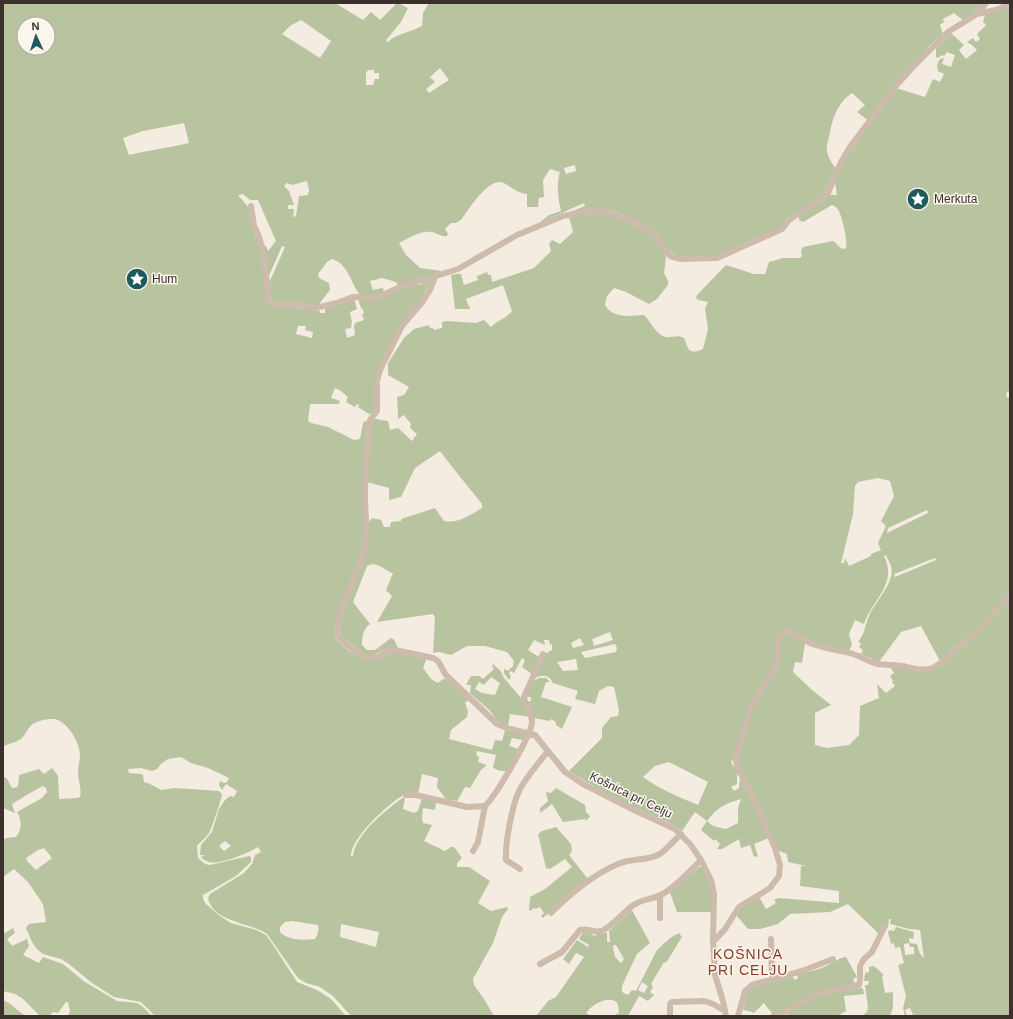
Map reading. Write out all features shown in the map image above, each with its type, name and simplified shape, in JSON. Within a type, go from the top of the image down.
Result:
[{"type":"street","points":[[251,206],[254,226],[263,250],[269,300],[272,304],[282,306],[296,304],[315,308],[323,307],[353,297],[376,298],[398,288],[458,269],[517,235],[563,216],[588,212],[606,212],[631,220],[655,235],[670,256],[681,259],[717,258],[782,229],[789,220],[822,199],[828,192],[841,162],[850,147],[895,87],[948,32],[977,14],[986,3]]},
{"type":"street","points":[[977,14],[996,10],[1010,4]]},
{"type":"street","points":[[435,277],[430,290],[423,301],[402,326],[377,379],[377,411],[370,420],[365,497],[366,540],[362,557],[351,583],[338,629],[338,635],[340,640],[368,657],[377,658],[390,649],[429,656],[438,661],[446,674],[497,724],[507,728],[529,732]]},
{"type":"street","points":[[713,939],[716,939],[725,929],[739,907],[770,888],[779,876],[780,865],[776,848],[747,784],[737,768],[736,759],[750,709],[777,665],[777,638],[785,632],[790,632],[806,641],[852,654],[879,664],[901,666],[919,670],[929,669],[941,662],[973,634],[995,613],[1010,595]]},
{"type":"street","points":[[406,795],[416,795],[468,807],[485,806],[490,802],[529,732],[532,723],[524,697],[543,654]]},
{"type":"street","name":"Košnica pri Celju","points":[[529,732],[535,735],[565,772],[583,784],[675,829],[690,844],[701,860],[711,880],[714,894],[713,939],[715,975],[725,1014]]},
{"type":"street","points":[[520,869],[506,860],[513,813],[520,789],[548,751]]},
{"type":"street","points":[[473,851],[478,842],[485,806]]},
{"type":"street","points":[[551,913],[586,881],[619,863],[659,855],[681,834]]},
{"type":"street","points":[[540,964],[562,952],[580,930],[588,929],[598,932],[603,931],[640,901],[660,895],[669,890],[701,860]]},
{"type":"street","points":[[660,895],[660,918]]},
{"type":"street","points":[[777,1016],[820,994],[859,985],[860,966],[864,959],[872,952],[884,928]]},
{"type":"street","points":[[771,939],[772,978]]},
{"type":"street","points":[[738,1016],[745,991],[752,984],[802,971],[833,959]]},
{"type":"street","points":[[670,1016],[670,1004],[672,1002],[704,1001],[713,1004],[725,1014]]},
{"type":"green space","points":[[3,3],[335,3],[363,20],[371,12],[380,20],[396,3],[398,3],[408,8],[401,22],[387,39],[386,42],[388,42],[395,37],[422,26],[423,13],[429,3],[985,3],[964,21],[954,13],[943,19],[944,22],[940,25],[943,34],[930,45],[869,121],[857,112],[865,105],[852,93],[842,102],[836,112],[827,146],[829,157],[836,168],[821,198],[783,226],[715,256],[680,257],[674,254],[642,226],[614,211],[596,210],[570,212],[585,206],[584,203],[539,223],[549,215],[561,211],[558,191],[560,172],[550,169],[543,180],[544,197],[539,198],[538,207],[527,207],[527,194],[517,191],[504,183],[498,182],[492,184],[480,195],[461,220],[456,223],[451,223],[445,229],[448,234],[447,236],[432,232],[423,232],[399,243],[406,255],[420,268],[442,271],[398,286],[396,282],[382,278],[370,281],[373,290],[383,288],[384,293],[378,296],[360,295],[346,269],[337,261],[332,259],[327,262],[318,274],[319,278],[329,283],[330,290],[319,304],[316,306],[279,304],[272,301],[269,283],[285,247],[282,246],[268,278],[264,246],[266,246],[268,251],[276,241],[258,200],[250,200],[243,194],[238,195],[250,209],[251,223],[262,251],[267,303],[325,313],[325,308],[354,298],[357,309],[350,312],[352,322],[351,328],[345,329],[347,338],[355,335],[355,323],[364,320],[362,314],[364,313],[358,299],[370,300],[411,285],[420,285],[428,281],[431,282],[384,360],[374,412],[369,414],[358,407],[359,405],[357,404],[355,407],[346,402],[348,397],[335,388],[331,398],[340,401],[339,404],[310,404],[308,421],[328,427],[354,440],[360,439],[363,423],[365,421],[368,422],[363,540],[359,558],[336,620],[335,636],[337,640],[349,651],[374,660],[391,652],[427,657],[423,668],[431,679],[438,683],[443,679],[450,680],[471,700],[465,702],[468,712],[467,717],[451,730],[449,739],[492,750],[495,740],[502,741],[505,730],[526,735],[523,740],[512,738],[509,746],[519,749],[507,771],[497,770],[493,767],[496,755],[477,751],[476,755],[479,757],[478,762],[487,765],[481,770],[470,788],[465,787],[457,801],[446,799],[437,787],[438,778],[422,774],[418,794],[404,795],[379,814],[357,841],[352,849],[351,856],[353,856],[355,847],[360,839],[373,823],[389,808],[404,797],[403,809],[414,813],[418,811],[422,798],[436,802],[435,810],[423,808],[423,823],[432,825],[424,841],[445,851],[451,847],[454,847],[462,858],[457,863],[457,867],[469,867],[490,881],[478,903],[491,911],[507,907],[508,909],[502,917],[493,943],[473,979],[474,985],[494,1016],[351,1016],[333,996],[320,987],[306,983],[298,978],[267,934],[260,930],[233,921],[217,912],[211,906],[208,898],[210,894],[244,873],[252,864],[255,855],[261,852],[258,847],[234,858],[220,862],[209,862],[201,857],[205,855],[200,855],[201,845],[212,832],[219,809],[225,800],[230,796],[234,797],[237,791],[226,784],[222,790],[219,785],[220,781],[224,783],[227,782],[229,778],[208,768],[191,763],[181,757],[168,759],[157,769],[152,771],[141,768],[128,769],[129,773],[143,775],[144,782],[161,790],[175,788],[219,791],[222,794],[210,831],[197,846],[198,858],[205,864],[210,865],[249,856],[251,857],[251,862],[236,876],[203,895],[203,899],[206,904],[231,923],[256,930],[266,935],[297,982],[317,990],[331,999],[346,1016],[155,1016],[141,1002],[114,997],[92,983],[61,959],[43,954],[37,949],[26,928],[29,924],[46,922],[43,904],[28,882],[14,869],[3,877],[3,840],[6,838],[16,837],[18,834],[21,825],[17,812],[42,798],[47,792],[46,788],[43,786],[12,804],[15,813],[3,808],[3,778],[6,777],[12,788],[18,787],[19,775],[39,769],[44,774],[52,768],[58,776],[59,799],[80,797],[81,791],[78,772],[80,754],[76,740],[64,724],[54,719],[39,721],[33,724],[20,740],[3,747]],"holes":[[[301,20],[331,41],[320,58],[282,34],[290,26]],[[440,68],[449,80],[429,93],[426,89],[435,82],[430,77]],[[368,70],[374,70],[374,73],[379,73],[379,79],[375,79],[373,85],[366,85],[366,73]],[[184,123],[189,143],[129,155],[123,138],[143,131]],[[575,165],[576,171],[566,174],[564,168]],[[307,181],[309,190],[308,195],[299,196],[296,216],[293,217],[294,209],[288,209],[288,205],[294,205],[289,191],[284,186],[287,183],[292,185]],[[298,326],[306,326],[305,330],[313,332],[312,338],[296,334]],[[225,841],[231,846],[224,851],[219,846]],[[44,848],[52,858],[36,870],[26,858]],[[292,921],[318,925],[318,932],[315,939],[301,940],[284,935],[280,932],[280,927],[285,922]],[[341,924],[379,932],[376,947],[340,937]]]},
{"type":"green space","points":[[1010,5],[1010,391],[1006,393],[1007,398],[1010,397],[1010,591],[994,612],[940,661],[921,626],[901,632],[879,662],[859,653],[862,653],[863,650],[859,647],[861,643],[858,642],[864,633],[872,611],[890,579],[892,572],[891,566],[886,555],[884,556],[888,575],[886,583],[864,624],[855,620],[849,634],[852,645],[849,650],[845,651],[780,632],[777,661],[757,695],[734,758],[731,762],[737,773],[737,784],[731,787],[734,791],[739,788],[740,776],[769,838],[754,844],[758,856],[754,857],[750,845],[741,848],[739,839],[722,849],[717,849],[720,844],[701,830],[707,821],[695,812],[682,831],[669,823],[605,792],[569,771],[602,738],[602,728],[611,717],[618,716],[619,710],[614,687],[608,686],[599,691],[595,704],[575,699],[578,691],[553,683],[548,677],[541,676],[535,678],[545,654],[552,650],[552,644],[550,645],[549,640],[544,640],[545,645],[534,640],[528,650],[539,657],[533,675],[522,667],[525,660],[522,658],[514,673],[510,671],[509,674],[511,676],[509,680],[504,673],[504,670],[505,669],[508,671],[513,666],[514,661],[507,652],[485,646],[467,646],[451,655],[439,652],[433,653],[435,618],[433,614],[377,622],[392,596],[386,590],[393,573],[374,564],[367,566],[353,602],[370,624],[363,633],[362,645],[367,650],[375,650],[391,638],[398,648],[387,649],[373,656],[365,654],[341,637],[340,625],[369,522],[372,518],[381,520],[384,527],[390,527],[391,522],[401,521],[401,519],[435,508],[444,521],[449,522],[464,518],[482,508],[482,504],[440,451],[415,468],[401,497],[389,500],[389,488],[367,482],[372,419],[388,421],[390,430],[398,428],[412,441],[417,434],[410,428],[411,424],[404,415],[398,419],[397,397],[404,395],[409,387],[388,375],[388,363],[404,338],[414,329],[429,325],[430,328],[433,328],[434,330],[442,328],[442,322],[446,321],[476,323],[484,320],[491,327],[512,311],[503,285],[466,299],[470,309],[455,309],[451,275],[461,274],[464,285],[478,280],[477,276],[487,272],[488,275],[491,275],[492,282],[534,268],[551,251],[549,244],[552,240],[560,244],[573,232],[569,217],[600,213],[633,223],[657,240],[664,250],[666,257],[664,273],[668,281],[668,285],[657,299],[649,304],[626,292],[614,288],[607,296],[605,305],[608,309],[612,313],[622,316],[644,315],[656,330],[665,337],[679,336],[684,338],[688,348],[694,352],[703,349],[708,329],[705,308],[708,302],[698,300],[696,298],[697,295],[726,265],[754,274],[765,274],[769,262],[783,258],[800,258],[802,256],[801,250],[803,247],[833,241],[841,248],[846,248],[844,228],[841,216],[836,207],[832,205],[803,222],[799,220],[799,216],[829,195],[837,195],[835,182],[843,162],[896,88],[925,97],[933,79],[940,82],[944,74],[938,71],[937,65],[940,59],[944,58],[942,64],[951,67],[955,55],[947,52],[944,56],[942,55],[938,58],[936,57],[936,48],[951,33],[964,45],[959,50],[966,59],[977,50],[967,42],[973,38],[976,42],[980,39],[977,34],[986,25],[983,22],[985,15]],"holes":[[[878,478],[890,481],[894,496],[881,521],[886,526],[878,543],[881,550],[849,566],[845,558],[844,563],[841,563],[853,514],[855,486],[858,482]],[[927,510],[928,513],[887,533],[888,528]],[[935,558],[936,560],[895,577],[894,574]],[[610,632],[613,640],[594,646],[592,639]],[[580,638],[584,645],[573,648],[571,643]],[[615,644],[617,648],[616,652],[585,658],[581,652]],[[576,659],[578,670],[563,671],[557,662]],[[669,762],[708,782],[698,805],[656,785],[643,777],[655,766]],[[741,799],[738,808],[738,823],[726,829],[713,826],[707,821],[718,809]]]},
{"type":"green space","points":[[1010,598],[1010,1016],[910,1016],[913,1014],[910,1008],[905,1010],[907,1016],[905,1016],[903,1008],[906,996],[898,965],[904,963],[900,947],[895,948],[894,943],[891,944],[888,932],[890,930],[894,931],[896,927],[914,932],[913,939],[909,938],[910,943],[917,944],[920,954],[924,958],[920,930],[890,924],[891,919],[889,919],[888,927],[881,936],[848,904],[830,912],[790,914],[778,924],[760,929],[748,929],[737,916],[739,910],[759,897],[766,909],[776,903],[774,900],[779,898],[839,903],[839,891],[800,886],[801,866],[806,866],[788,862],[787,854],[779,851],[741,772],[738,760],[751,709],[779,664],[779,638],[789,633],[805,643],[802,663],[795,662],[793,672],[831,705],[815,713],[815,745],[827,748],[849,745],[859,735],[860,706],[879,698],[877,684],[886,693],[895,686],[890,676],[894,673],[890,667],[927,671],[976,634],[997,615]],"holes":[[[909,943],[910,947],[914,947],[914,954],[905,955],[904,944]]]},
{"type":"green space","points":[[493,664],[500,670],[504,678],[521,698],[530,717],[510,714],[508,726],[498,721],[489,710],[470,693],[471,685],[466,685],[471,676],[479,676],[483,679],[494,669],[492,666]],"holes":[[[491,677],[500,683],[495,695],[482,693],[475,689],[479,682],[484,685]]]},
{"type":"green space","points":[[539,678],[546,678],[550,682],[546,682],[541,697],[572,707],[562,729],[551,719],[550,721],[534,718],[527,702],[531,701],[531,697],[526,697],[532,682]]},
{"type":"green space","points":[[556,788],[585,805],[586,812],[590,816],[586,821],[585,819],[563,822],[552,804],[540,813],[540,808],[548,801],[546,792],[551,793]]},
{"type":"green space","points":[[556,827],[571,844],[572,851],[569,855],[588,879],[543,918],[541,916],[544,913],[540,907],[536,909],[534,908],[530,911],[530,897],[545,889],[572,867],[565,859],[550,869],[546,868],[538,834],[542,831]]},
{"type":"green space","points":[[699,867],[702,867],[710,884],[713,912],[677,912],[670,893]]},
{"type":"green space","points":[[632,910],[650,943],[637,954],[622,986],[622,992],[628,995],[632,990],[636,991],[657,950],[670,938],[679,933],[682,937],[666,963],[664,962],[651,984],[653,987],[650,992],[654,995],[648,1001],[639,996],[628,1016],[612,1016],[619,1013],[618,1006],[615,1001],[607,1000],[599,1002],[588,1010],[586,1013],[591,1016],[536,1016],[548,1001],[556,997],[584,957],[576,953],[569,964],[563,959],[577,940],[588,947],[589,945],[579,939],[583,932],[595,936],[597,934],[607,933],[607,942],[610,942],[609,931]],"holes":[[[614,945],[616,945],[624,959],[621,963],[615,957]],[[642,982],[648,986],[644,993],[638,990]]]},
{"type":"green space","points":[[13,928],[15,933],[7,939],[12,946],[27,939],[29,946],[23,955],[39,963],[43,957],[63,964],[85,982],[117,1001],[137,1003],[152,1016],[68,1016],[70,1011],[68,1002],[66,1002],[58,1013],[53,1012],[49,1016],[40,1016],[22,998],[15,994],[3,991],[3,934]]},
{"type":"green space","points":[[846,957],[857,977],[853,979],[856,986],[834,989],[778,1016],[770,1016],[772,1013],[764,1003],[754,1013],[743,1010],[747,994],[754,987],[792,976],[795,980],[798,978],[797,975],[821,968]]},
{"type":"green space","points":[[874,966],[884,975],[882,976],[885,993],[893,992],[893,1007],[890,1016],[862,1016],[867,1012],[868,1007],[865,985],[868,985],[869,981],[864,981],[865,973],[869,972],[869,967]]},
{"type":"green space","points":[[861,988],[863,989],[864,994],[844,996],[846,1011],[837,1016],[787,1016],[788,1013],[824,994]]},
{"type":"green space","points":[[3,1000],[9,1003],[25,1016],[3,1016]]},
{"type":"place","name":"Merkuta","points":[[918,199]]},
{"type":"place","name":"Hum","points":[[137,279]]},
{"type":"district","name":"KOŠNICA PRI CELJU","points":[[748,962]]}]
